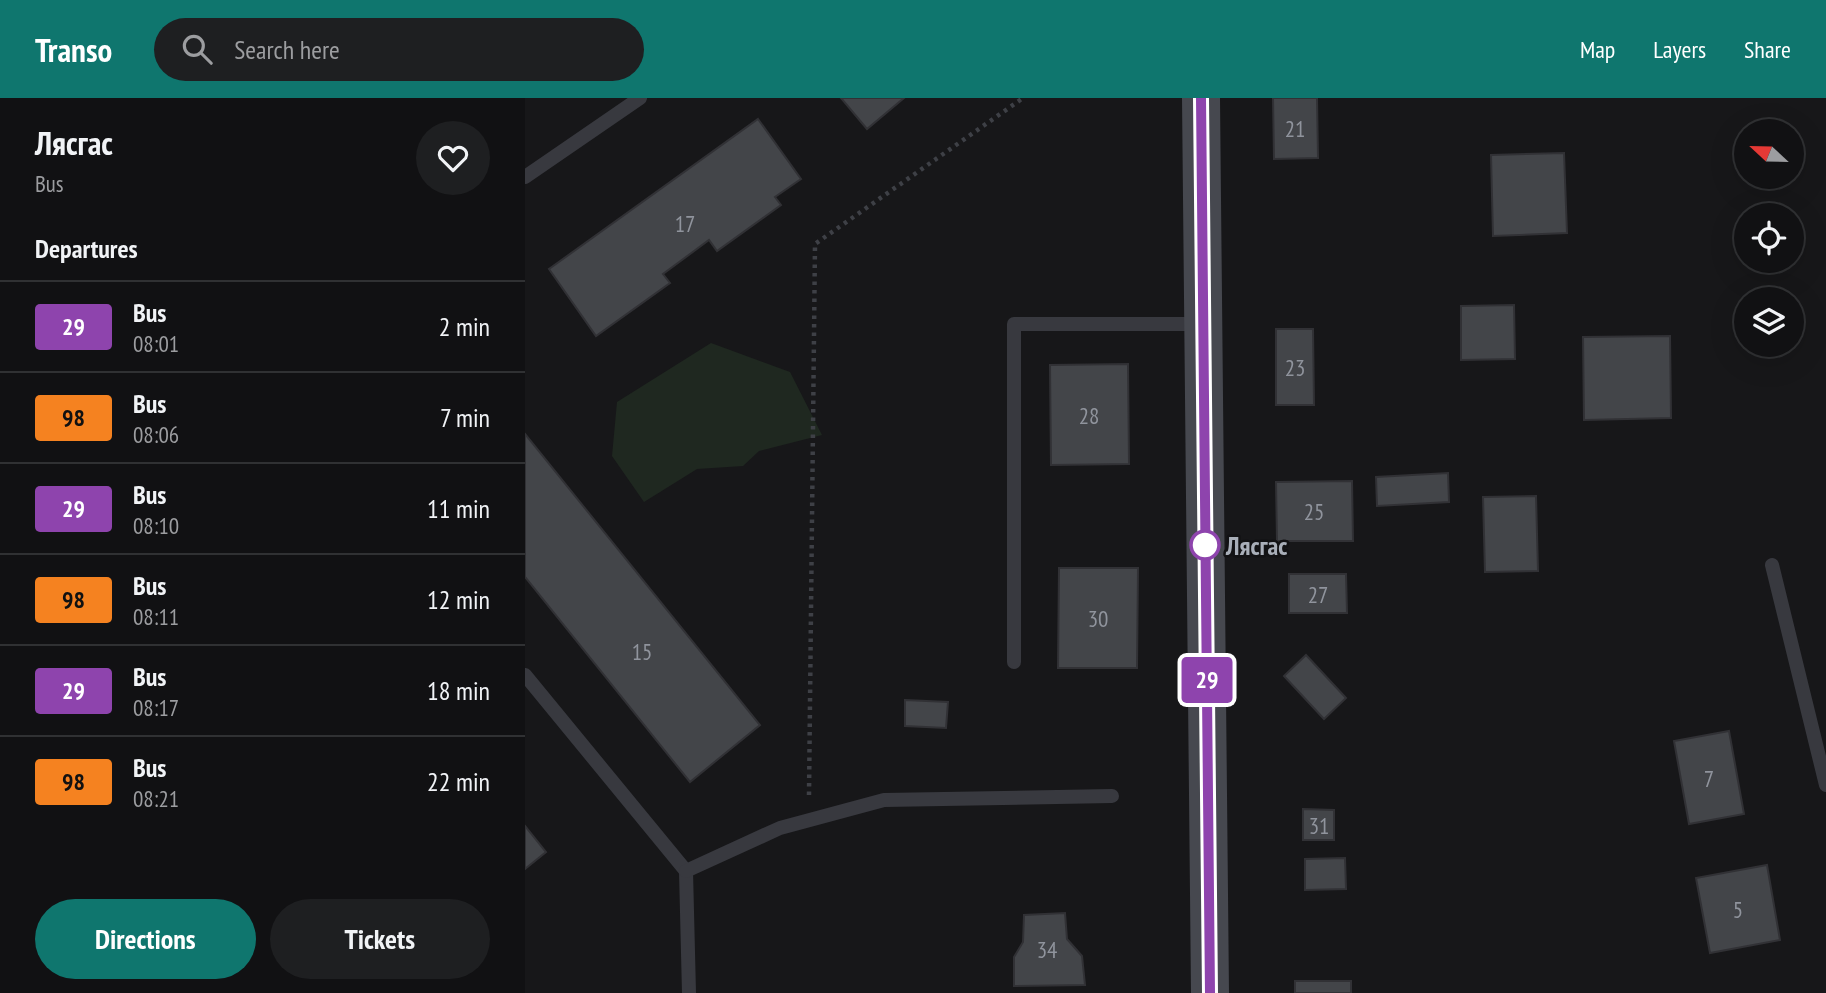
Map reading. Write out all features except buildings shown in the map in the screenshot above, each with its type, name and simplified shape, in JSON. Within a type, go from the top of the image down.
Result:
[{"type":"main road","points":[[1201,98],[1210,993]]},
{"type":"lane","points":[[525,177],[640,98]]},
{"type":"lane","points":[[1014,662],[1014,324],[1203,324]]},
{"type":"lane","points":[[1772,565],[1826,785]]},
{"type":"lane","points":[[525,675],[686,871],[689,993]]},
{"type":"lane","points":[[686,871],[780,828],[884,800],[1111,796]]},
{"type":"path","points":[[809,820],[814,244],[1023,98]]},
{"type":"shaded area","points":[[711,343],[790,372],[822,435],[759,451],[743,466],[697,469],[644,502],[612,456],[617,402]]},
{"type":"bus line","name":"29","points":[[1201,98],[1210,993]]},
{"type":"place","name":"Лясгас","points":[[1205,545]]}]
